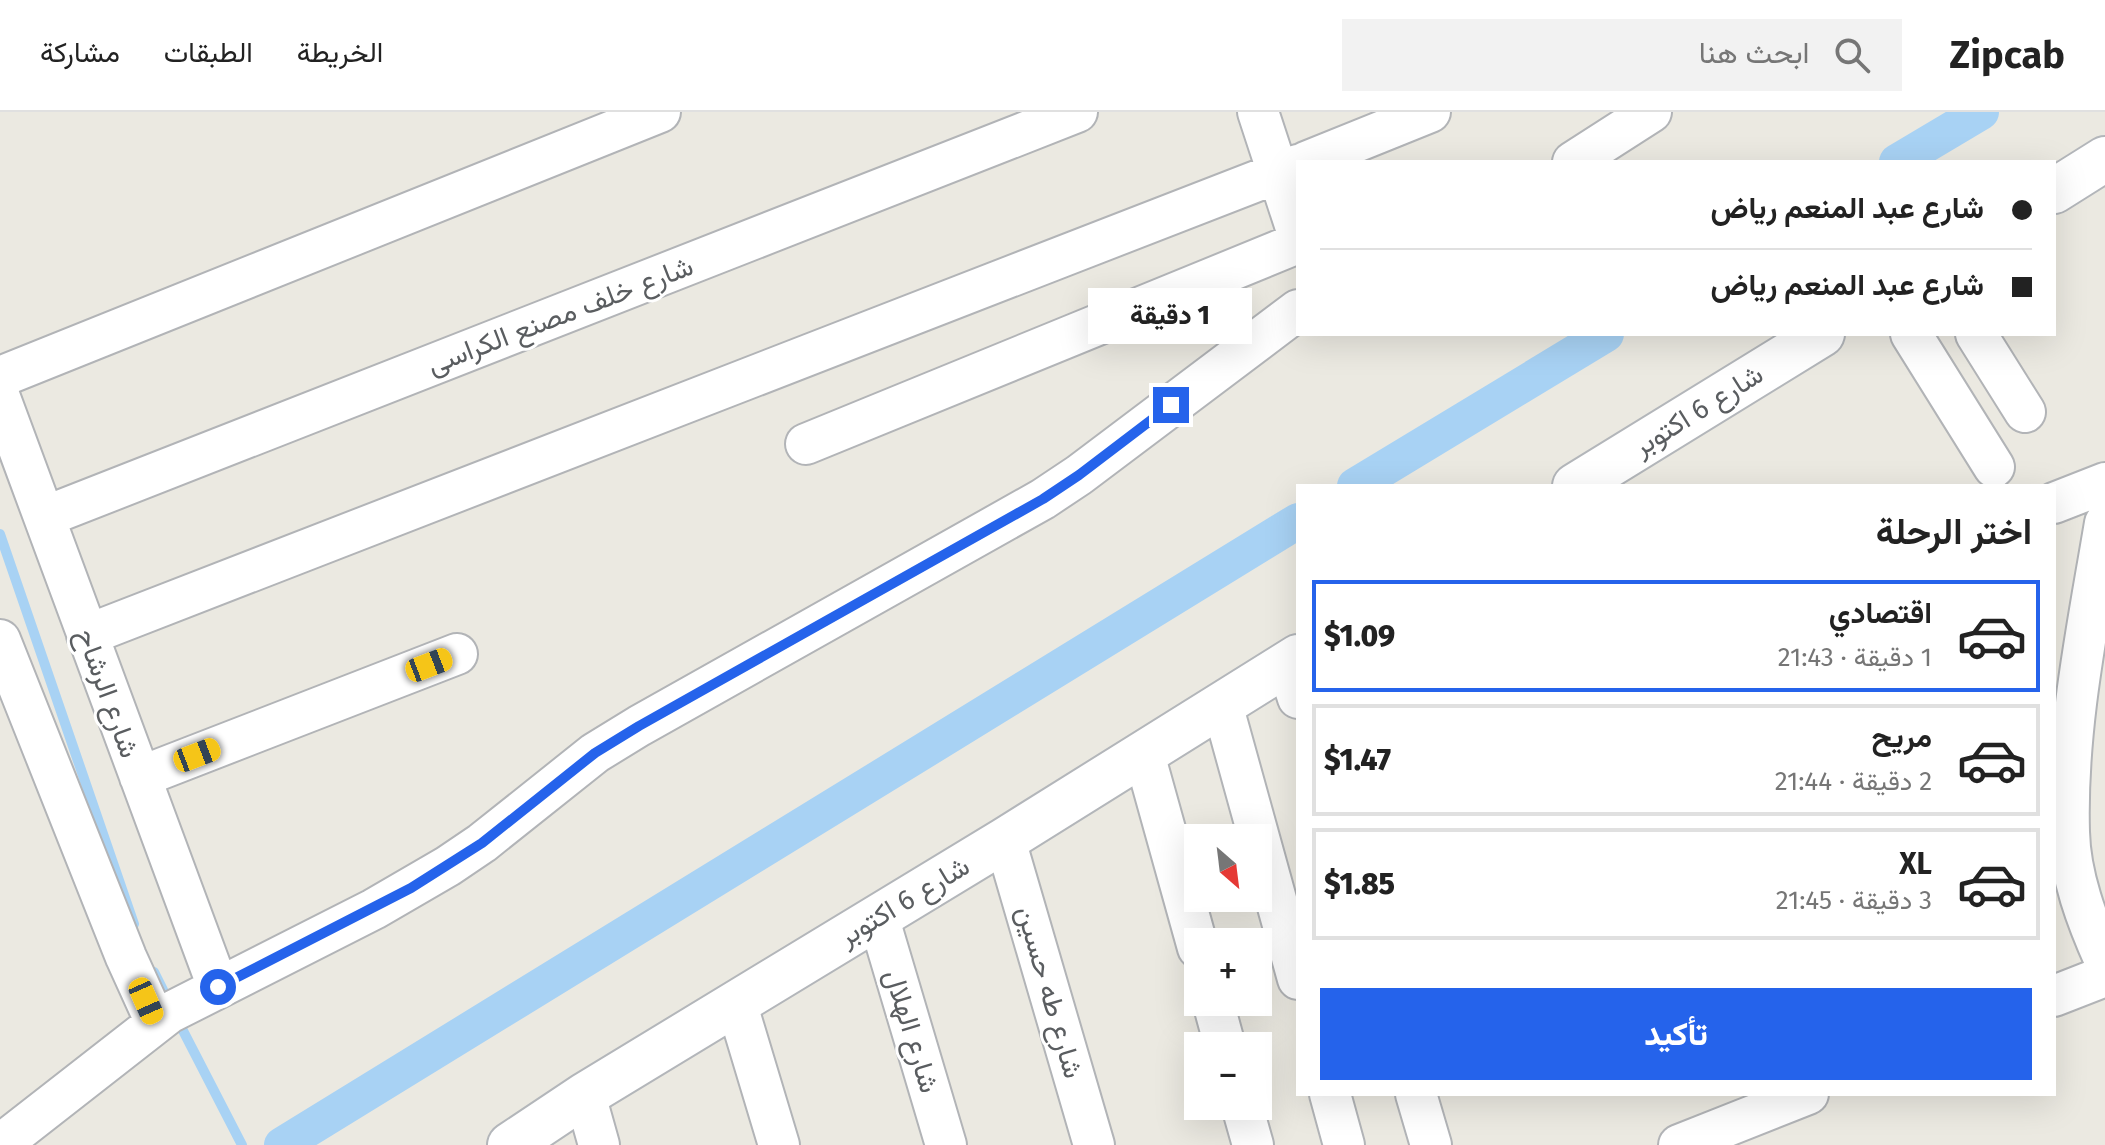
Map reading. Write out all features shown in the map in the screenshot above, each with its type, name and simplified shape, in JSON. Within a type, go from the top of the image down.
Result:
[{"type":"main road","points":[[2056,190],[2105,159]]},
{"type":"main road","name":"شارع 6 اكتوبر","points":[[1578,484],[1819,336]]},
{"type":"main road","name":"شارع 6 اكتوبر","points":[[510,1145],[585,1095],[1222,704],[1294,673]]},
{"type":"street","points":[[0,377],[660,112]]},
{"type":"street","name":"شارع خلف مصنع الكراسى","points":[[44,517],[1077,112]]},
{"type":"street","points":[[1258,112],[1294,167],[1296,200]]},
{"type":"street","points":[[1311,160],[1430,112]]},
{"type":"street","points":[[1576,160],[1651,112]]},
{"type":"street","points":[[87,635],[1294,167]]},
{"type":"street","points":[[806,444],[1296,244]]},
{"type":"street","points":[[0,1145],[162,1018],[214,988],[424,881],[482,843],[595,753],[1043,499],[1296,312]]},
{"type":"street","points":[[1912,336],[1994,467]]},
{"type":"street","points":[[1977,336],[2025,412]]},
{"type":"street","name":"شارع الرشاح","points":[[0,398],[214,988]]},
{"type":"street","points":[[2056,502],[2105,483]]},
{"type":"street","points":[[2105,523],[2100,590],[2065,699],[2089,752],[2062,837],[2091,931],[2105,961]]},
{"type":"street","points":[[0,640],[126,957],[162,1018]]},
{"type":"street","points":[[140,777],[457,654]]},
{"type":"street","points":[[1222,704],[1296,972]]},
{"type":"street","points":[[1144,754],[1192,928]]},
{"type":"street","name":"شارع طه حسين","points":[[1005,840],[1094,1145]]},
{"type":"street","name":"شارع الهلال","points":[[878,916],[946,1145]]},
{"type":"street","points":[[2056,995],[2105,976]]},
{"type":"street","points":[[736,1002],[779,1145]]},
{"type":"street","points":[[585,1095],[599,1145]]},
{"type":"street","points":[[1331,1096],[1344,1145]]},
{"type":"street","points":[[1417,1096],[1431,1145]]},
{"type":"street","points":[[1679,1145],[1803,1096]]},
{"type":"street","points":[[1246,1120],[1253,1145]]},
{"type":"waterway","points":[[1900,160],[1981,112]]},
{"type":"waterway","points":[[1358,484],[1603,336]]},
{"type":"waterway","points":[[282,1145],[1296,522]]},
{"type":"waterway","points":[[0,534],[134,924]]},
{"type":"waterway","points":[[154,972],[170,1004]]},
{"type":"waterway","points":[[177,1019],[242,1145]]},
{"type":"route","points":[[218,987],[374,909],[448,866],[482,843],[595,753],[1043,499],[1171,405]]}]
